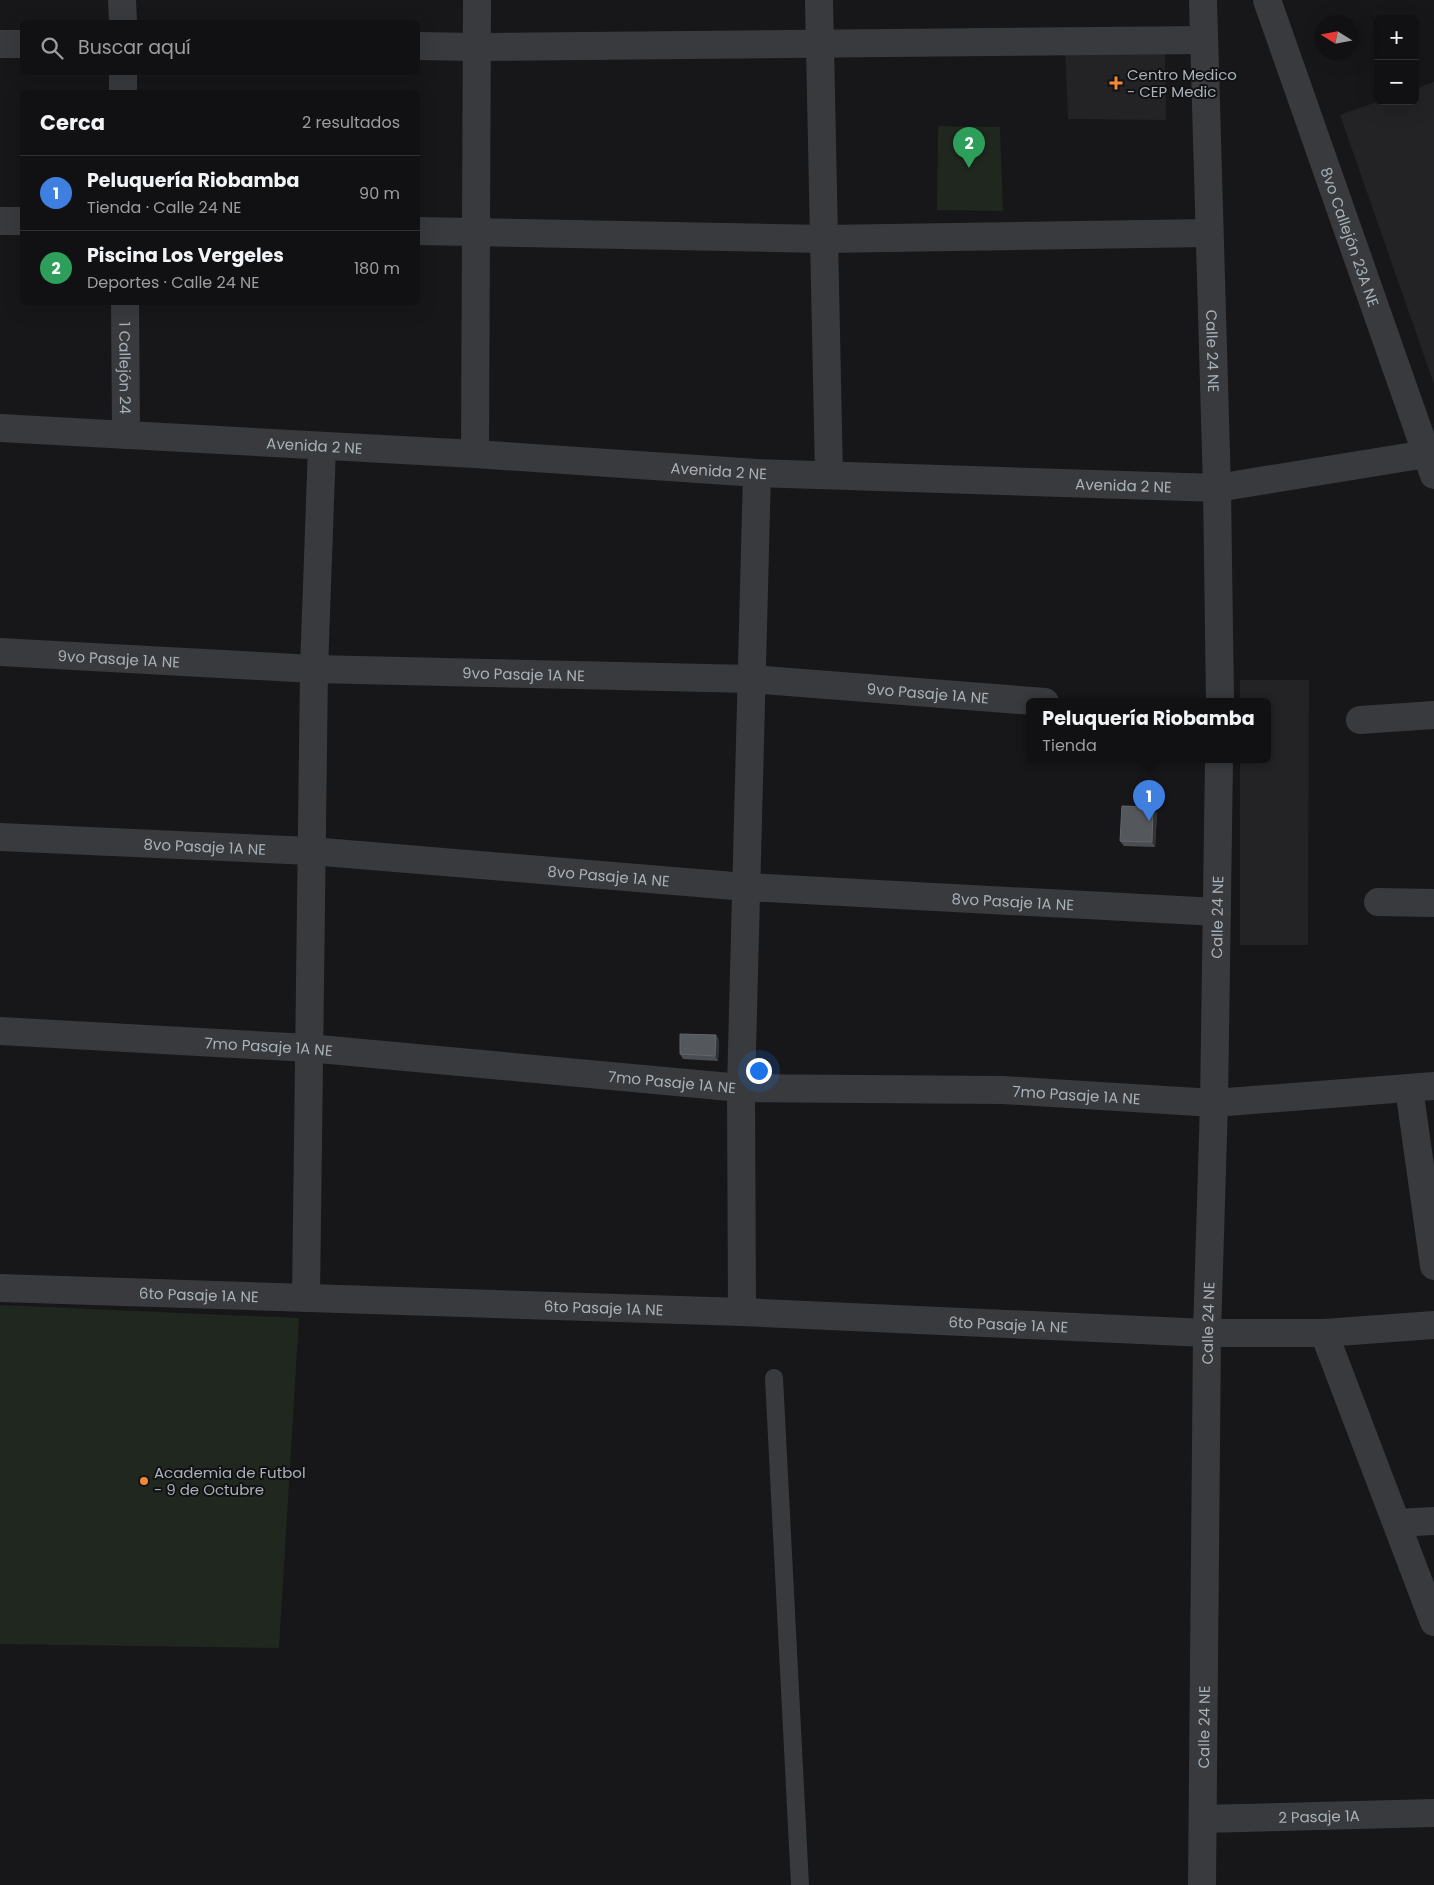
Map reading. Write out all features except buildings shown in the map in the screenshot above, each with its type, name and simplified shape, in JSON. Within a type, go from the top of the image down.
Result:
[{"type":"street","points":[[122,0],[123,20]]},
{"type":"street","points":[[475,454],[477,0]]},
{"type":"street","points":[[819,0],[829,475]]},
{"type":"street","name":"Calle 24 NE","points":[[1203,0],[1217,488],[1220,698]]},
{"type":"street","name":"8vo Callejón 23A NE","points":[[1267,0],[1432,460]]},
{"type":"street","points":[[420,46],[1203,40]]},
{"type":"street","points":[[0,44],[20,44]]},
{"type":"street","points":[[123,75],[123,90]]},
{"type":"street","points":[[0,222],[20,221]]},
{"type":"street","points":[[420,231],[823,239],[1209,233]]},
{"type":"street","name":"1 Callejón 24","points":[[125,305],[126,435]]},
{"type":"street","name":"Avenida 2 NE","points":[[0,428],[475,454],[757,473],[1217,488],[1432,460]]},
{"type":"street","points":[[306,1298],[314,669],[322,446]]},
{"type":"street","points":[[742,1312],[741,1088],[757,473]]},
{"type":"street","name":"9vo Pasaje 1A NE","points":[[0,652],[314,669],[751,679],[1026,701]]},
{"type":"street","points":[[1360,720],[1434,715]]},
{"type":"street","name":"Calle 24 NE","points":[[1202,1885],[1207,1333],[1214,1102],[1219,763]]},
{"type":"street","name":"8vo Pasaje 1A NE","points":[[0,837],[311,852],[746,887],[1217,912]]},
{"type":"street","points":[[1378,902],[1434,903]]},
{"type":"street","name":"7mo Pasaje 1A NE","points":[[0,1031],[308,1048],[741,1088],[1003,1090],[1214,1102],[1422,1087]]},
{"type":"street","points":[[1422,1087],[1434,1266]]},
{"type":"street","name":"6to Pasaje 1A NE","points":[[0,1288],[742,1312],[1207,1333],[1324,1333],[1434,1325]]},
{"type":"street","points":[[1324,1333],[1398,1523],[1434,1622]]},
{"type":"street","points":[[1398,1523],[1434,1521]]},
{"type":"street","name":"2 Pasaje 1A","points":[[1203,1818],[1434,1813]]},
{"type":"lane","points":[[774,1378],[800,1885]]},
{"type":"shaded area","name":"Centro Medico - CEP Medic","points":[[1065,46],[1165,47],[1166,120],[1068,119]]},
{"type":"shaded area","points":[[1434,82],[1434,384],[1340,115],[1374,103],[1374,105],[1419,105],[1419,88]]},
{"type":"shaded area","points":[[938,126],[1000,127],[1003,211],[937,210]]},
{"type":"shaded area","points":[[1240,680],[1309,680],[1308,945],[1240,945],[1240,763],[1271,763],[1271,698],[1240,698]]},
{"type":"shaded area","name":"Academia de Futbol - 9 de Octubre","points":[[0,1305],[299,1318],[279,1648],[0,1644]]},
{"type":"place","name":"Centro Medico - CEP Medic","points":[[1116,83]]},
{"type":"place","name":"Piscina Los Vergeles","points":[[969,168]]},
{"type":"place","name":"Peluquería Riobamba","points":[[1149,821]]},
{"type":"place","name":"Academia de Futbol - 9 de Octubre","points":[[144,1481]]}]
